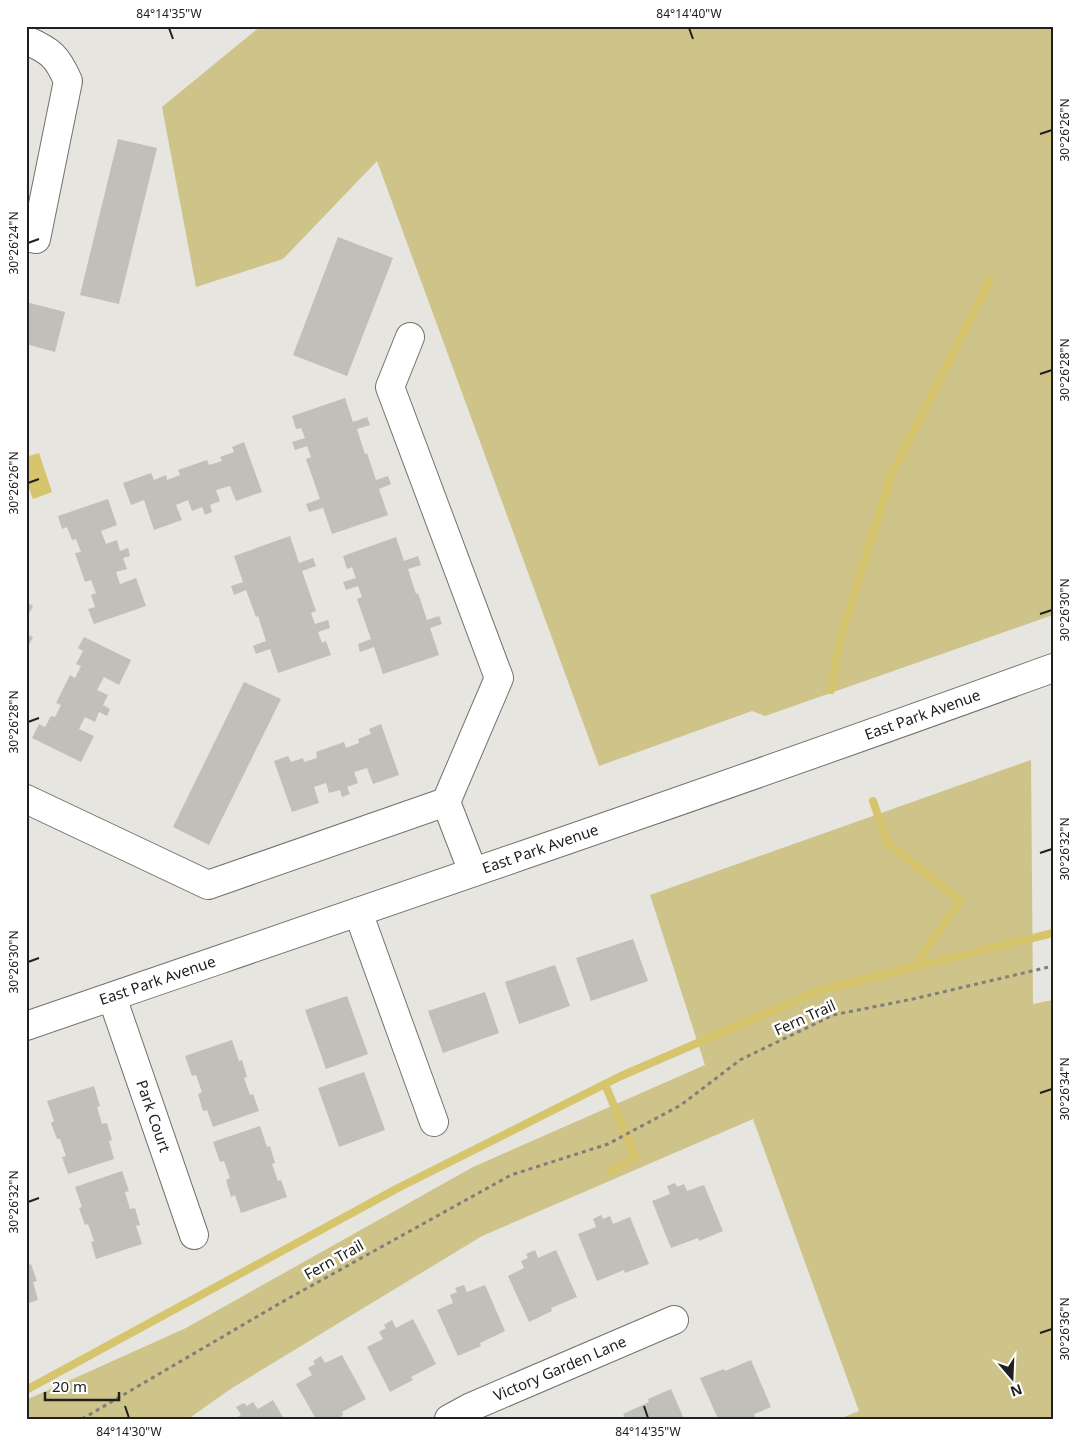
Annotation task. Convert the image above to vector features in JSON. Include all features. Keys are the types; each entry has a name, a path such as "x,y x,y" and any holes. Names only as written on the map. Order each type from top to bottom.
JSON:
{"main road":[{"path":"26,40 47,49 61,65 68,81 36,239 26,237"},
{"path":"410,337 390,387 499,678 446,802 473,872"},
{"name":"East Park Avenue","path":"26,1026 473,872 1053,668"},
{"path":"26,799 208,885 446,802"},
{"path":"358,912 434,1122"},
{"name":"Park Court","path":"112,997 194,1235"},
{"name":"Victory Garden Lane","path":"449,1419 471,1407 674,1320"}],"path":[{"name":"Fern Trail","path":"82,1419 282,1302 510,1175 608,1144 681,1105 740,1060 832,1015 913,999 1053,966"}],"shaded area":[{"path":"261,26 1053,26 1053,615 765,716 752,711 599,766 377,161 283,259 196,287 162,107"},
{"path":"39,453 52,492 33,499 26,481 26,457"},
{"path":"1031,760 1033,1004 1053,1000 1053,1419 839,1419 859,1411 753,1119 482,1236 232,1388 188,1419 26,1419 26,1400 186,1328 473,1167 705,1065 650,895"}],"building":[{"path":"118,139 157,148 119,304 80,295"},
{"path":"338,237 393,258 347,376 293,355"},
{"path":"26,302 65,312 55,352 26,344"},
{"path":"345,398 353,422 367,417 370,425 357,429 376,480 388,476 391,484 379,489 388,515 332,534 323,508 309,512 306,504 320,499 306,459 311,457 307,446 295,450 292,442 305,438 301,428 296,429 292,416"},
{"path":"244,442 262,492 236,501 230,486 216,490 220,501 210,505 212,512 205,515 202,507 192,511 188,500 176,505 182,520 154,530 144,500 131,505 123,483 151,473 154,480 166,475 167,480 180,475 178,470 207,460 209,465 222,461 220,457 234,452 232,447"},
{"path":"108,499 117,525 101,531 106,544 117,540 120,551 128,548 130,556 123,558 127,569 116,572 120,584 136,578 146,606 94,624 88,609 95,607 91,595 96,593 91,580 85,582 75,553 81,552 76,539 72,540 67,527 62,529 58,516"},
{"path":"290,536 299,563 313,558 316,566 302,571 316,611 311,613 315,624 328,620 330,628 318,632 322,643 326,641 331,655 278,673 270,649 256,654 253,646 266,641 258,616 256,617 246,590 234,595 231,586 243,582 234,556"},
{"path":"396,537 404,561 418,556 421,565 408,569 427,620 439,616 442,624 430,628 439,655 383,674 374,647 360,652 358,644 371,639 357,599 362,597 358,586 346,590 343,582 356,578 352,567 347,569 343,556"},
{"path":"26,602 33,606 26,619"},
{"path":"26,634 33,637 29,645 26,644"},
{"path":"84,637 131,660 119,685 104,677 97,690 108,695 103,705 110,709 107,716 99,712 95,722 85,717 79,729 94,736 81,762 32,738 39,724 45,727 51,716 55,717 61,705 56,703 70,675 75,678 81,666 76,664 83,651 78,648"},
{"path":"244,682 281,699 209,845 173,827"},
{"path":"381,724 399,775 373,784 367,768 354,772 358,783 347,787 350,794 342,797 340,790 329,793 326,783 314,787 319,803 292,812 274,761 288,756 291,762 303,758 304,762 317,758 316,752 344,742 346,748 359,743 358,739 371,734 369,729"},
{"path":"633,939 648,981 591,1001 576,958"},
{"path":"555,965 570,1006 519,1024 505,982"},
{"path":"485,992 499,1033 443,1053 428,1011"},
{"path":"347,996 368,1054 326,1069 305,1010"},
{"path":"232,1040 239,1061 242,1060 247,1077 244,1078 250,1095 253,1094 259,1111 213,1127 207,1110 203,1111 198,1094 202,1092 196,1075 192,1076 185,1056"},
{"path":"364,1072 385,1130 339,1147 318,1088"},
{"path":"94,1086 100,1106 97,1107 102,1124 107,1123 112,1140 109,1141 114,1159 68,1174 62,1157 66,1156 60,1139 57,1139 51,1123 54,1121 47,1101"},
{"path":"260,1126 267,1147 270,1146 275,1163 272,1164 278,1181 281,1180 287,1197 241,1213 235,1195 231,1197 226,1180 230,1178 224,1161 220,1162 213,1142"},
{"path":"122,1171 129,1191 125,1192 130,1209 135,1208 140,1225 136,1226 142,1244 96,1259 91,1242 94,1241 88,1224 85,1225 79,1208 82,1207 75,1187"},
{"path":"675,1183 677,1187 684,1184 687,1191 704,1185 723,1231 699,1241 698,1238 671,1248 652,1201 670,1194 667,1186"},
{"path":"601,1215 603,1219 610,1216 613,1224 630,1217 649,1264 625,1273 624,1270 597,1281 578,1234 596,1227 593,1219"},
{"path":"535,1250 538,1258 556,1250 577,1297 551,1308 552,1311 529,1322 508,1276 524,1268 521,1261 528,1258 526,1254"},
{"path":"31,1264 37,1281 33,1282 38,1300 26,1304 26,1266"},
{"path":"464,1285 467,1292 485,1285 505,1331 480,1343 481,1346 458,1356 437,1310 453,1303 450,1295 457,1292 455,1288"},
{"path":"413,1319 436,1364 411,1377 413,1380 390,1392 367,1347 383,1339 379,1332 386,1328 384,1325 392,1320 396,1328"},
{"path":"342,1355 366,1399 342,1412 343,1415 337,1419 316,1419 296,1384 312,1375 308,1368 315,1364 313,1361 321,1356 325,1363"},
{"path":"751,1360 771,1407 754,1414 756,1419 718,1419 700,1378 724,1369 725,1371"},
{"path":"671,1389 684,1419 626,1419 623,1414 649,1402 648,1399"},
{"path":"273,1400 284,1419 234,1419 241,1415 236,1407 244,1403 247,1406 253,1402 258,1409"}],"waterway":[{"path":"831,690 838,648 891,475 990,280"},
{"path":"873,801 887,842 960,901 914,967"},
{"path":"26,1390 398,1188 621,1076 820,990 1053,933"},
{"path":"605,1084 635,1157 611,1171"}]}
